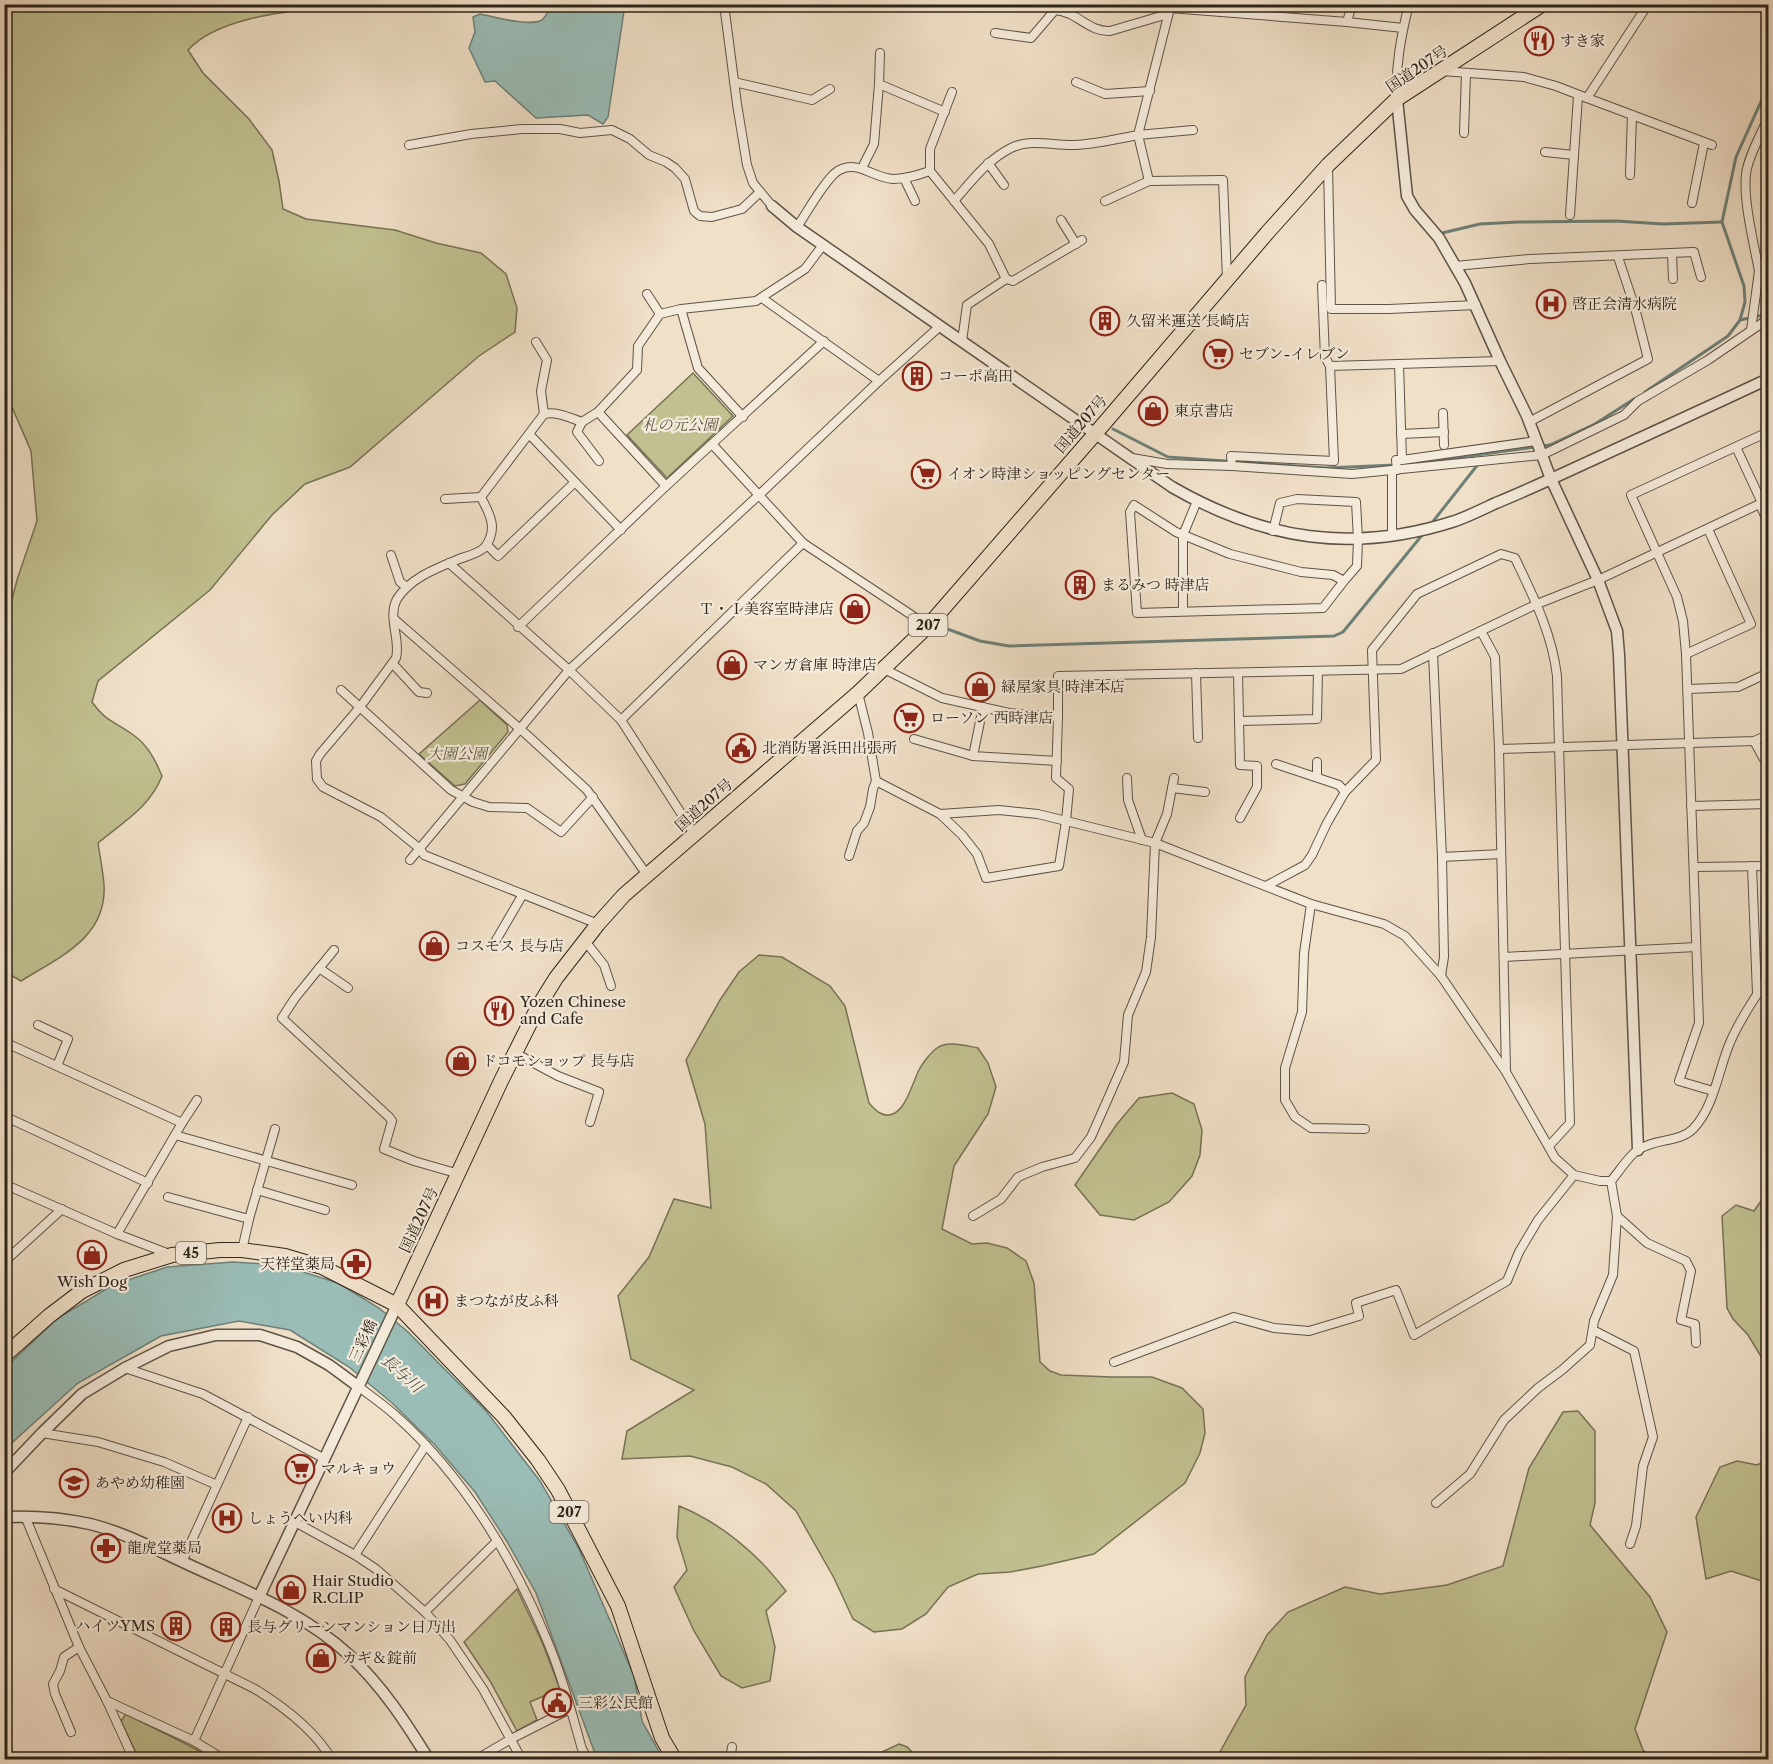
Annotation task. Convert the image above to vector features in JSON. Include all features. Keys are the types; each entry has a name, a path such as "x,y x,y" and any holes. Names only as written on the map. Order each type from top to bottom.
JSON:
{"main road":[{"name":"国道207号","path":"395,1309 538,1007 556,978 598,924 624,895 858,693 928,626 1328,165 1397,99 1543,4"},
{"name":"45","path":"4,1356 49,1316 82,1291 124,1270 172,1255 242,1250 285,1256 322,1267 395,1309"},
{"name":"207","path":"395,1309 504,1417 558,1490 618,1606 662,1737 675,1760"}],"street":[{"path":"724,4 747,165 753,183 772,206 797,227 939,327 1172,487 1239,520 1273,531 1317,538 1358,539 1392,536 1458,520 1768,379"},
{"path":"1347,22 1352,4"},
{"path":"1409,4 1396,77 1407,196 1415,210 1439,238 1476,305 1529,422 1551,479 1598,580 1617,631 1638,1150"},
{"path":"1570,215 1574,155 1583,97 1648,4"},
{"path":"1149,181 1138,135 1170,9"},
{"path":"995,33 1031,38 1055,10 1074,15 1088,26 1102,31 1110,31 1170,9 1403,28"},
{"path":"862,168 874,144 880,53"},
{"path":"1442,71 1524,77 1556,86 1708,144 1692,203"},
{"path":"1464,133 1466,73"},
{"path":"734,81 812,100 830,88"},
{"path":"1076,81 1105,94 1150,92"},
{"path":"879,84 945,112"},
{"path":"952,92 930,149 930,171 989,244 1006,279 1013,281 1079,242 1061,220"},
{"path":"1630,175 1632,115"},
{"path":"1751,330 1759,271 1751,229 1746,174 1768,118"},
{"path":"409,145 471,134 522,129 560,129 580,133 612,130 630,139 649,155 675,168 685,179 694,211 700,216 712,217 742,209 760,192"},
{"path":"954,201 988,163 1012,147 1029,143 1071,146 1138,135 1193,130"},
{"path":"1545,152 1574,155"},
{"path":"988,163 1004,185"},
{"path":"1328,165 1331,309 1476,305"},
{"path":"797,227 830,179 844,168 852,166 862,168 873,175 885,178 904,178 930,171"},
{"path":"904,178 915,201"},
{"path":"1105,201 1149,181 1223,180 1227,280"},
{"path":"599,460 578,432 582,422 598,412 637,370 638,346 660,314 681,309 749,302 762,298 805,269 823,245"},
{"path":"1455,266 1694,252 1701,277"},
{"path":"1672,254 1673,279"},
{"path":"1529,422 1648,359 1635,308 1618,257"},
{"path":"1759,271 1768,272"},
{"path":"962,341 967,305 1006,279"},
{"path":"1232,466 1232,456 1334,461 1330,366 1325,357 1322,285"},
{"path":"647,294 660,314"},
{"path":"762,298 879,381"},
{"path":"681,309 698,368 743,417"},
{"path":"1397,465 1476,462 1542,455 1624,415 1638,401 1708,360 1768,319"},
{"path":"410,860 569,670 939,327"},
{"path":"518,627 666,486 824,341"},
{"path":"536,342 547,360 541,391 544,414"},
{"path":"1330,366 1500,361"},
{"path":"1392,536 1401,434 1399,364"},
{"path":"445,499 481,496 544,414 551,412 582,422"},
{"path":"598,412 666,486"},
{"path":"1443,413 1444,445"},
{"path":"1401,434 1444,432"},
{"path":"1713,1091 1679,1081 1699,1023 1695,867 1688,745 1688,689 1683,621 1677,597 1631,495 1768,432"},
{"path":"528,434 621,530"},
{"path":"1130,458 1167,464 1352,474 1536,441"},
{"path":"712,444 803,543 928,626"},
{"path":"1736,447 1764,502 1768,524"},
{"path":"487,545 498,556 575,482"},
{"path":"481,496 492,525 487,545 430,572 407,587 394,605 398,652 393,664 320,754 316,762 317,779 323,787 381,817 420,849 424,855 598,924"},
{"path":"1273,531 1280,503 1297,499 1356,502 1357,566 1323,608 1137,613 1130,512 1134,505 1183,535 1230,554 1301,572 1333,575 1344,580"},
{"path":"1183,611 1183,535 1197,501"},
{"path":"876,781 940,814 962,835 977,854 986,878 1059,866 1069,789 1056,778 1058,676 1401,669 1537,604 1598,580 1764,502"},
{"path":"1686,654 1750,624 1708,529"},
{"path":"621,720 803,543"},
{"path":"1266,886 1305,865 1345,792 1376,760 1372,650 1417,594 1501,554 1515,558 1537,604 1554,654 1557,676 1570,1123 1549,1146"},
{"path":"391,555 400,582 407,587"},
{"path":"449,563 518,627 569,670 621,720 695,835"},
{"path":"394,619 520,728 593,797 647,875"},
{"path":"1481,631 1495,657 1506,1072"},
{"path":"1433,653 1442,857 1444,957 1441,976"},
{"path":"393,664 419,692 427,693"},
{"path":"884,669 942,698 1009,713 1058,717"},
{"path":"1239,721 1317,719 1318,671"},
{"path":"1238,672 1240,765 1257,766 1257,787 1240,818"},
{"path":"1688,689 1738,687 1768,673"},
{"path":"1196,674 1198,738"},
{"path":"341,690 451,790 473,802 489,807 527,808 561,832 593,797"},
{"path":"849,856 857,831 867,815 876,781 858,693"},
{"path":"973,756 983,707"},
{"path":"1499,749 1688,745 1754,741 1768,735"},
{"path":"914,739 973,756 1057,761"},
{"path":"1754,741 1765,761"},
{"path":"1317,762 1317,777"},
{"path":"1276,764 1340,785 1345,792"},
{"path":"1127,778 1128,800 1142,840"},
{"path":"973,1216 1001,1199 1018,1177 1042,1167 1075,1158 1091,1137 1124,1062 1128,1016 1146,972 1151,937 1155,843 1167,814 1173,783 1205,792"},
{"path":"1691,806 1768,804"},
{"path":"940,814 999,810 1038,814 1155,843 1311,904 1384,924 1405,936 1441,976 1506,1072 1555,1158 1574,1175 1600,1181 1611,1180 1638,1150 1660,1141 1682,1137 1693,1129 1704,1113 1730,1042 1768,978"},
{"path":"1442,857 1501,854"},
{"path":"1752,866 1757,994"},
{"path":"1695,867 1768,866"},
{"path":"495,942 523,894"},
{"path":"1311,904 1304,953 1302,1012 1285,1068 1285,1100 1295,1117 1311,1128 1365,1129"},
{"path":"585,941 604,965 611,986"},
{"path":"1504,957 1696,947"},
{"path":"333,950 282,1018 389,1117 392,1121 384,1149 414,1161 459,1174"},
{"path":"319,968 348,988"},
{"path":"39,1025 68,1039 57,1066"},
{"path":"4,1042 182,1124"},
{"path":"515,1053 558,1076 599,1092 590,1122"},
{"path":"117,1233 197,1100"},
{"path":"4,1116 148,1183"},
{"path":"242,1250 275,1129"},
{"path":"175,1135 352,1185"},
{"path":"1114,1362 1234,1317 1274,1328 1308,1331 1359,1316 1356,1303 1396,1290 1414,1335 1507,1281 1519,1252 1538,1220 1574,1175"},
{"path":"1436,1503 1470,1474 1504,1420 1590,1345 1594,1321 1613,1275 1617,1216 1611,1180"},
{"path":"4,1184 172,1255"},
{"path":"257,1190 325,1210"},
{"path":"168,1197 249,1220"},
{"path":"4,1262 62,1209"},
{"path":"1617,1216 1647,1243 1686,1262 1690,1270 1681,1320 1695,1324 1696,1343"},
{"name":"三彩橋","path":"259,1597 395,1309"},
{"path":"1593,1330 1634,1351 1653,1437 1643,1466 1636,1526 1630,1544"},
{"path":"4,1473 82,1394 125,1368 169,1346 216,1335 260,1335 297,1347 360,1384 426,1445 460,1487 497,1541 524,1588 550,1646 582,1749 588,1760"},
{"path":"125,1368 203,1394 325,1459"},
{"path":"182,1562 248,1417"},
{"path":"42,1433 98,1442 153,1458 217,1485"},
{"path":"356,1555 426,1445"},
{"path":"24,1516 79,1647 134,1760"},
{"path":"4,1517 24,1516 91,1524 135,1538 259,1597 320,1632 349,1655 395,1707 429,1760"},
{"path":"295,1522 356,1555 376,1569 425,1612 450,1640 483,1689 522,1760"},
{"path":"425,1612 497,1541"},
{"path":"54,1590 255,1689 302,1723 326,1749 332,1760"},
{"path":"194,1741 259,1597"},
{"path":"71,1732 53,1684 64,1657 79,1647"},
{"path":"107,1701 194,1741 225,1760"},
{"path":"476,1760 570,1709"},
{"path":"730,1760 732,1747"}],"green space":[{"path":"5,4 342,5 281,13 239,22 202,38 188,50 203,73 249,119 272,150 283,209 306,219 395,230 436,243 481,253 506,274 517,308 515,332 479,356 350,467 305,484 272,515 210,590 98,681 92,702 106,717 142,742 162,776 157,787 143,805 98,843 104,885 103,903 98,919 78,944 21,981 4,971 4,630 17,580 37,521 31,451 5,391"},
{"name":"札の元公園","path":"693,373 733,416 667,478 627,435"},
{"name":"大園公園","path":"480,700 507,725 508,732 465,784 455,786 419,754"},
{"path":"759,955 782,957 830,986 845,1006 869,1103 880,1113 888,1115 901,1108 920,1067 937,1048 952,1044 978,1048 988,1063 996,1087 988,1114 954,1166 942,1229 972,1244 987,1243 1007,1248 1026,1261 1034,1283 1040,1362 1050,1371 1061,1375 1152,1377 1182,1388 1203,1409 1205,1433 1200,1453 1185,1483 1094,1554 1010,1572 978,1574 948,1587 926,1614 902,1629 874,1632 853,1619 834,1578 796,1511 766,1484 732,1467 690,1456 622,1459 627,1431 694,1390 631,1359 618,1296 649,1257 674,1199 711,1208 705,1124 686,1060 720,1000 739,972"},
{"path":"1172,1093 1194,1104 1202,1130 1200,1155 1192,1176 1169,1202 1134,1220 1100,1215 1075,1185 1117,1124 1139,1098"},
{"path":"1768,1191 1768,1368 1748,1335 1733,1319 1727,1308 1722,1216 1736,1205 1754,1211"},
{"path":"1578,1411 1595,1431 1595,1503 1590,1525 1650,1597 1667,1632 1635,1729 1643,1750 1652,1759 1216,1759 1246,1705 1245,1677 1267,1635 1288,1612 1345,1587 1380,1594 1447,1585 1503,1566 1529,1468 1563,1412"},
{"path":"1768,1460 1768,1583 1731,1571 1706,1579 1696,1517 1720,1467 1737,1461 1757,1465"},
{"path":"679,1506 733,1537 771,1572 786,1591 766,1611 775,1647 770,1681 742,1688 721,1676 694,1631 674,1587 687,1570 677,1537"},
{"path":"517,1589 542,1642 560,1689 530,1702 537,1720 517,1731 490,1681 464,1642"},
{"path":"126,1714 214,1759 139,1759 121,1721"},
{"path":"899,1744 907,1747 919,1759 867,1759"}],"water":[{"path":"548,5 622,5 624,11 608,117 603,124 588,115 536,118 495,81 485,82 469,48 475,32 473,17 480,14 511,21 536,22 545,16 550,8"},
{"name":"長与川","path":"233,1262 281,1265 338,1283 379,1308 407,1331 486,1411 540,1481 579,1549 634,1676 642,1721 663,1759 597,1759 536,1593 475,1492 435,1445 392,1403 349,1367 290,1330 239,1321 161,1336 78,1383 5,1449 5,1368 58,1318 113,1285 167,1267"}],"waterway":[{"path":"1645,392 1728,336 1740,320 1745,302 1744,286 1722,222 1736,157 1768,86"},
{"path":"1442,233 1480,224 1518,222 1616,221 1663,224 1722,222"},
{"path":"1740,320 1768,314"},
{"path":"1542,446 1550,445 1595,424 1634,399"},
{"path":"1113,429 1168,457 1325,468 1395,465"},
{"path":"1417,463 1535,447"},
{"path":"1431,524 1479,463"},
{"path":"942,627 980,641 1009,646 1334,636 1343,632 1423,534"}],"place":[{"name":"すき家","path":"1539,41"},
{"name":"啓正会清水病院","path":"1551,304"},
{"name":"久留米運送 長崎店","path":"1105,321"},
{"name":"セブン-イレブン","path":"1218,354"},
{"name":"コーポ高田","path":"917,376"},
{"name":"東京書店","path":"1153,411"},
{"name":"イオン時津ショッピングセンター","path":"926,474"},
{"name":"まるみつ 時津店","path":"1080,585"},
{"name":"Ｔ・Ｉ美容室時津店","path":"855,609"},
{"name":"マンガ倉庫 時津店","path":"732,665"},
{"name":"緑屋家具 時津本店","path":"980,687"},
{"name":"ローソン 西時津店","path":"909,718"},
{"name":"北消防署浜田出張所","path":"741,748"},
{"name":"コスモス 長与店","path":"434,946"},
{"name":"Yozen Chinese and Cafe","path":"499,1011"},
{"name":"ドコモショップ 長与店","path":"461,1061"},
{"name":"Wish Dog","path":"92,1255"},
{"name":"天祥堂薬局","path":"356,1264"},
{"name":"まつなが皮ふ科","path":"433,1301"},
{"name":"マルキョウ","path":"300,1469"},
{"name":"あやめ幼稚園","path":"74,1483"},
{"name":"しょうへい内科","path":"227,1518"},
{"name":"龍虎堂薬局","path":"106,1548"},
{"name":"Hair Studio R.CLIP","path":"291,1590"},
{"name":"ハイツYMS","path":"176,1626"},
{"name":"長与グリーンマンション日乃出","path":"226,1627"},
{"name":"カギ＆錠前","path":"321,1658"},
{"name":"三彩公民館","path":"557,1703"}]}
